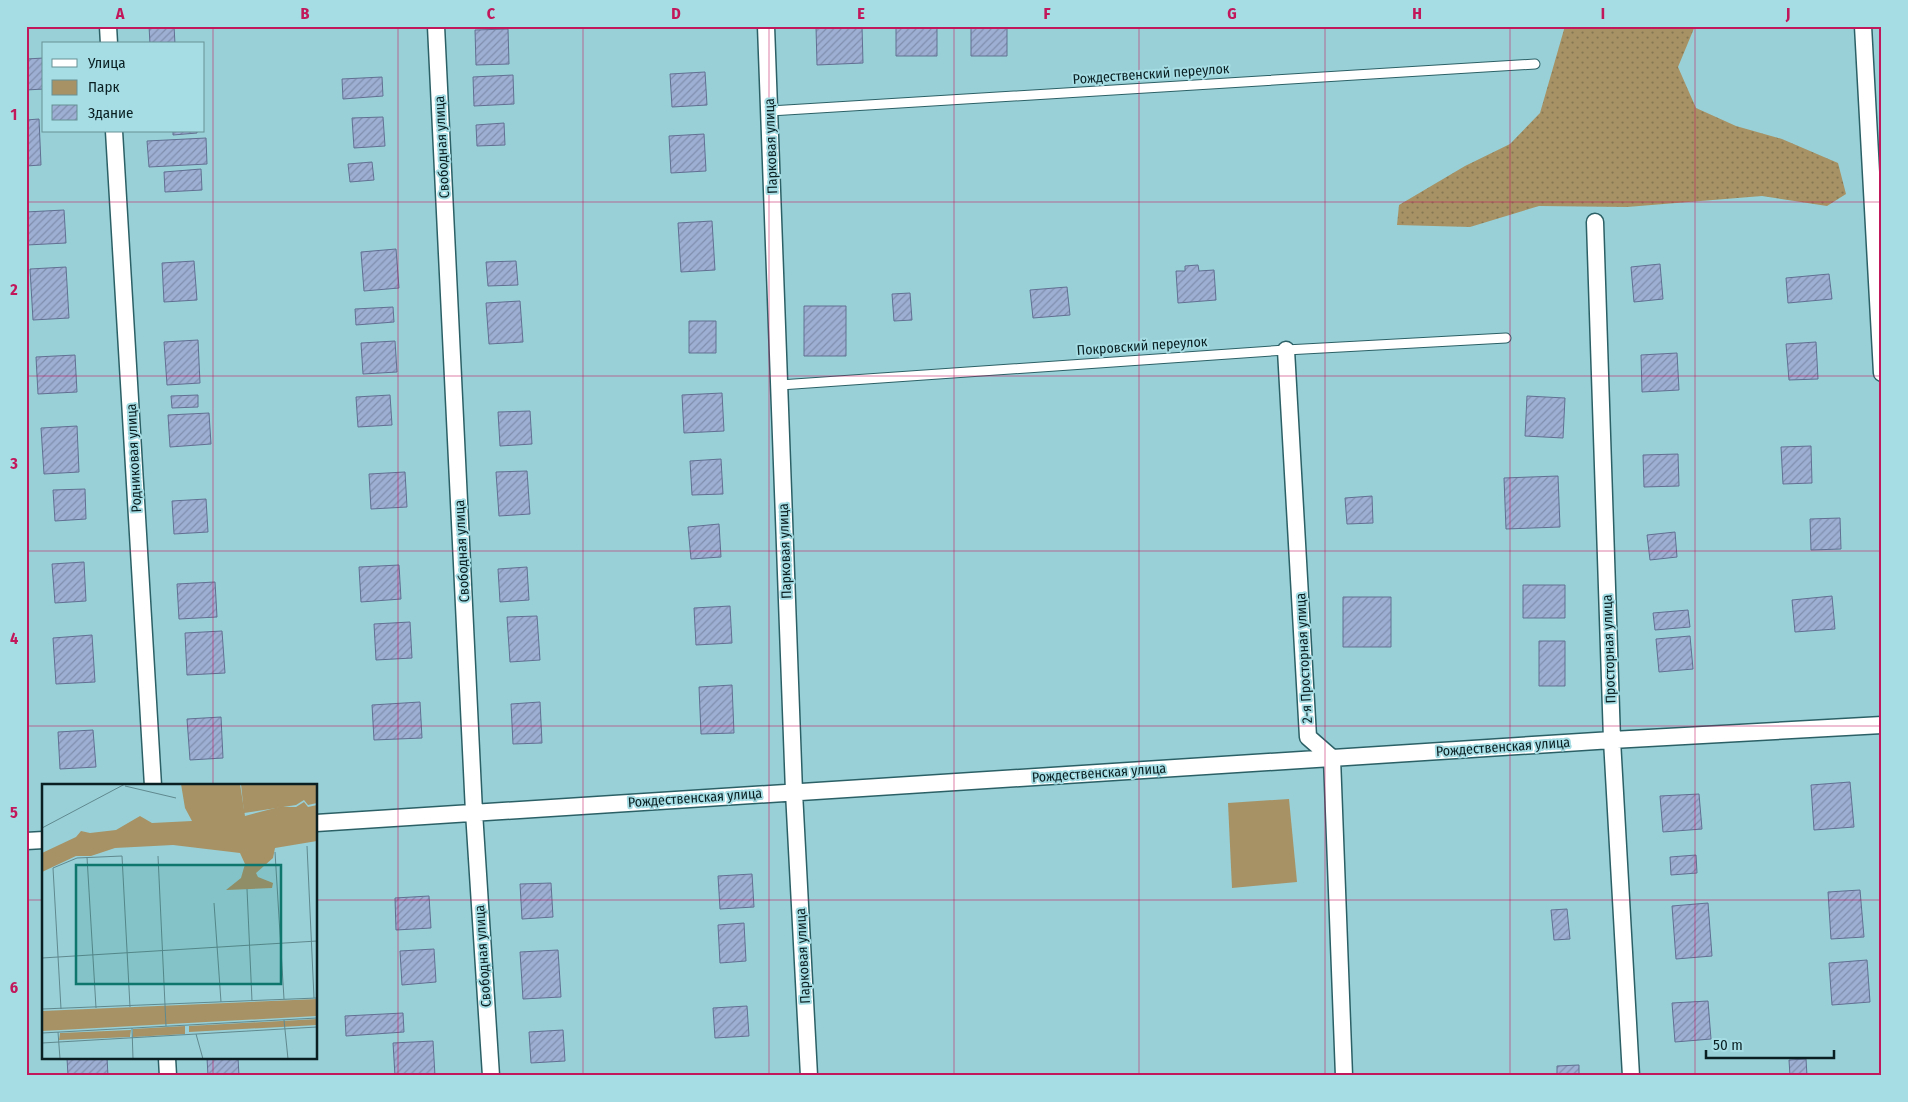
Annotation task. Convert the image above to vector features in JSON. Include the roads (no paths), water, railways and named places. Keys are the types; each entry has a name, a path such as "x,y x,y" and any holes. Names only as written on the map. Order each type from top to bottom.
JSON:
{"street":[{"path":"108,26 109,42"},
{"name":"Свободная улица","path":"436,26 474,812 491,1076"},
{"name":"Парковая улица","path":"766,26 794,792 809,1076"},
{"path":"1863,26 1882,373"},
{"name":"Родниковая улица","path":"114,132 153,784"},
{"name":"Просторная улица","path":"1595,222 1612,740 1630,1076"},
{"name":"2-я Просторная улица","path":"1286,350 1308,737 1332,758"},
{"name":"Рождественская улица","path":"318,823 1612,740 1882,725"},
{"path":"1332,758 1344,1076"},
{"path":"26,841 42,840"},
{"path":"167,1060 168,1076"}],"lane":[{"name":"Рождественский переулок","path":"770,111 1535,64"},
{"name":"Покровский переулок","path":"780,385 1286,350 1506,338"}]}
